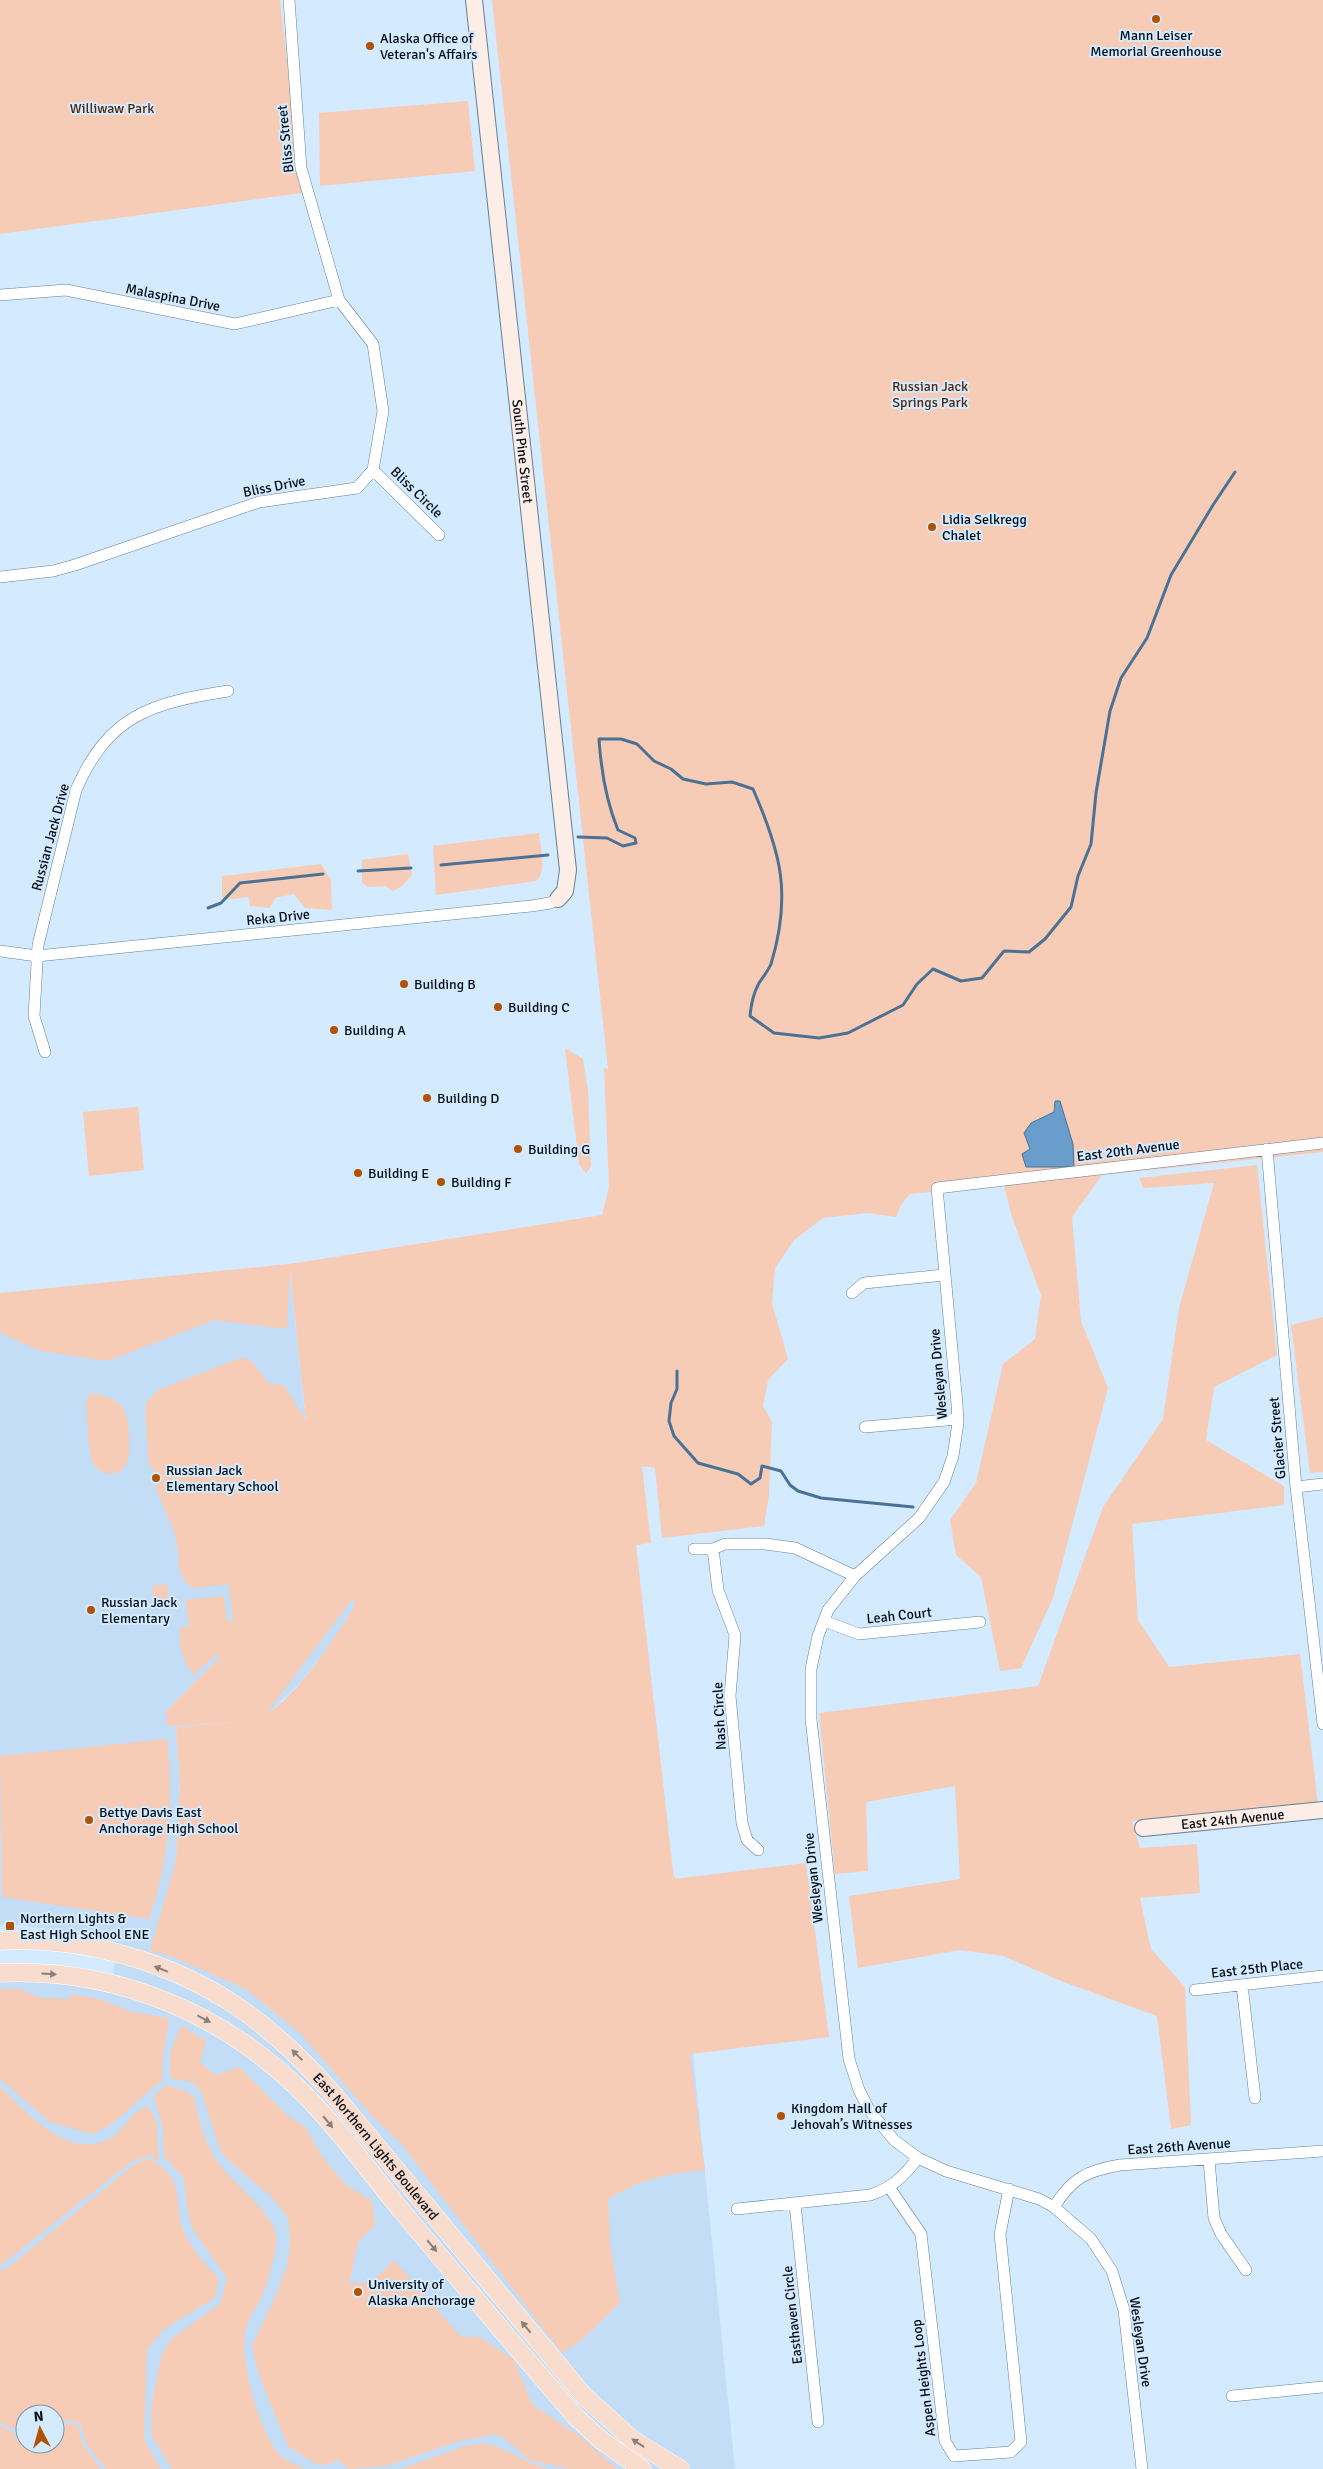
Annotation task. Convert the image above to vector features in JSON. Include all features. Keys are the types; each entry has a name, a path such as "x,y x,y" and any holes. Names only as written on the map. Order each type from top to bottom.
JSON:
{"main road":[{"name":"East Northern Lights Boulevard","path":"0,1941 52,1942 88,1946 155,1966 184,1978 236,2006 266,2028 296,2053 335,2096 584,2396 633,2440 680,2469"},
{"name":"East Northern Lights Boulevard","path":"0,1973 49,1973 125,1986 191,2012 249,2046 307,2096 576,2417 601,2440 642,2469"}],"street":[{"name":"Bliss Street","path":"288,0 301,168 339,300"},
{"name":"South Pine Street","path":"474,0 568,870 565,891 558,899"},
{"name":"Malaspina Drive","path":"0,295 66,290 235,324 339,300"},
{"path":"339,300 372,344 382,411 374,470"},
{"name":"Bliss Circle","path":"374,470 439,535"},
{"name":"Bliss Drive","path":"0,577 53,571 75,565 258,502 357,488 374,470"},
{"name":"Russian Jack Drive","path":"45,1052 34,1016 37,956 76,790 95,753 121,724 147,709 185,698 228,691"},
{"name":"Reka Drive","path":"0,951 37,956 531,906 550,903 558,899"},
{"name":"East 20th Avenue","path":"937,1188 1323,1143"},
{"name":"Glacier Street","path":"1267,1149 1296,1487 1322,1701 1323,1724"},
{"name":"Wesleyan Drive","path":"937,1188 958,1419 953,1456 944,1482 919,1518 855,1576 828,1610 811,1669 810,1712 849,2059 859,2090 869,2110 894,2140 918,2158 946,2171 1039,2199 1054,2208 1091,2239 1112,2271 1124,2310 1142,2469"},
{"path":"852,1293 864,1283 944,1275"},
{"path":"865,1427 958,1419"},
{"path":"1296,1487 1323,1484"},
{"path":"694,1549 713,1549 725,1544 765,1544 794,1548 855,1576"},
{"name":"Nash Circle","path":"713,1549 718,1590 735,1635 730,1696 742,1823 747,1840 758,1850"},
{"name":"Leah Court","path":"824,1622 859,1634 980,1622"},
{"name":"East 24th Avenue","path":"1143,1828 1323,1810"},
{"name":"East 25th Place","path":"1195,1990 1323,1976"},
{"path":"1242,1985 1255,2098"},
{"name":"East 26th Avenue","path":"1054,2208 1072,2182 1083,2174 1100,2169 1120,2165 1323,2151"},
{"path":"736,2209 795,2204 870,2194 890,2187 902,2178 918,2158"},
{"path":"1209,2160 1214,2218 1221,2234 1246,2270"},
{"name":"Aspen Heights Loop","path":"890,2187 921,2234 945,2441 954,2456 1011,2452 1021,2442 1000,2234 1009,2189"},
{"name":"Easthaven Circle","path":"795,2204 818,2422"},
{"path":"1232,2396 1323,2387"}],"shaded area":[{"name":"University of Alaska Anchorage","path":"289,1264 306,1423 346,1516 354,1607 331,1644 300,1683 270,1712 257,1720 176,1727 180,1779 176,1861 158,1930 675,1877 735,2469 0,2469 0,1980 37,1980 111,1991 117,1944 24,1925 0,1925 0,1304"}],"green space":[{"name":"Williwaw Park","path":"0,0 280,0 302,193 0,234"},
{"name":"Russian Jack Springs Park","path":"492,0 1323,0 1323,1152 1102,1175 1072,1217 1081,1321 1108,1388 1053,1598 1021,1668 1000,1671 981,1577 956,1555 950,1520 976,1483 1003,1364 1035,1339 1041,1295 1011,1214 1004,1185 910,1194 901,1205 896,1217 868,1213 823,1218 794,1240 775,1268 772,1303 788,1359 768,1380 763,1406 772,1422 769,1495 764,1526 662,1538 655,1468 642,1466 651,1543 636,1545 674,1879 806,1863 829,2037 690,2054 705,2170 654,2178 608,2199 610,2244 620,2303 583,2339 562,2353 400,2142 373,2117 300,2033 246,1989 170,1956 150,1951 176,1861 180,1779 176,1727 234,1722 167,1726 166,1711 220,1657 217,1654 193,1675 186,1664 180,1641 180,1627 189,1626 186,1600 224,1596 227,1621 233,1621 229,1584 192,1588 183,1579 178,1563 179,1553 173,1528 156,1489 157,1472 149,1466 145,1408 147,1402 158,1390 240,1358 251,1360 269,1384 284,1385 306,1421 290,1271 287,1329 214,1320 108,1361 40,1351 0,1333 0,1293 289,1264 602,1215 609,1187 604,1068 608,1069","holes":["353,1598 354,1607 326,1650 302,1681 278,1706 266,1714"]},
{"path":"468,101 475,171 320,186 319,113"},
{"path":"539,833 542,871 536,881 436,895 433,846"},
{"path":"408,854 412,875 401,887 392,891 386,886 368,887 362,882 362,860"},
{"path":"321,864 331,880 332,910 305,908 294,894 275,898 270,908 250,906 249,897 222,898 222,876"},
{"path":"565,1048 583,1059 588,1091 591,1166 586,1174 579,1164"},
{"path":"138,1107 144,1170 89,1176 83,1112"},
{"path":"1257,1165 1277,1355 1214,1387 1206,1440 1284,1486 1284,1505 1132,1524 1138,1620 1169,1667 1300,1654 1318,1804 1132,1821 1140,1848 1197,1844 1200,1893 1140,1898 1151,1949 1185,1987 1191,2125 1171,2129 1157,2016 1066,1983 1003,1956 960,1950 858,1968 849,1896 960,1879 955,1786 866,1802 868,1871 835,1874 819,1713 1038,1686 1103,1507 1163,1419 1179,1308 1214,1183 1143,1188 1139,1178"},
{"path":"1323,1317 1323,1472 1310,1473 1291,1325"},
{"path":"93,1393 121,1405 128,1425 128,1460 122,1469 113,1474 98,1470 90,1454 86,1403 88,1397"},
{"path":"153,1585 168,1585 168,1609 152,1609"},
{"name":"Bettye Davis East Anchorage High School","path":"167,1739 170,1785 168,1830 161,1875 149,1919 2,1897 0,1756"},
{"path":"0,1989 19,1989 41,1998 71,1999 70,1994 99,1999 132,2012 169,2018 163,2055 162,2080 109,2126 92,2134 50,2122 0,2079"},
{"path":"181,2025 206,2041 200,2062 215,2075 239,2067 288,2116 305,2127 323,2158 345,2184 372,2201 375,2225 358,2242 349,2284 373,2281 394,2260 461,2337 480,2337 514,2360 532,2404 583,2439 617,2469 570,2469 530,2460 504,2438 495,2434 459,2441 386,2466 349,2469 338,2460 326,2465 316,2464 288,2446 260,2378 252,2346 276,2295 288,2263 290,2236 288,2218 272,2197 230,2162 220,2150 201,2091 192,2082 170,2078 170,2053"},
{"path":"166,2085 185,2091 194,2097 205,2138 212,2153 223,2169 268,2217 276,2235 274,2259 261,2298 247,2325 244,2338 247,2372 257,2411 271,2443 279,2454 288,2461 305,2469 172,2469 152,2436 151,2407 161,2357 171,2339 220,2304 227,2278 192,2228 184,2179 164,2156 163,2129 154,2096"},
{"path":"0,2087 36,2121 64,2139 79,2144 95,2144 111,2138 121,2130 132,2116 148,2107 156,2120 159,2161 149,2155 131,2162 0,2266"},
{"path":"148,2158 170,2175 175,2184 182,2226 187,2238 197,2254 218,2278 216,2297 163,2330 147,2350 144,2440 161,2469 106,2469 86,2444 81,2426 73,2420 65,2421 65,2404 15,2404 15,2430 0,2422 0,2271 10,2266 135,2164"},
{"path":"73,2423 78,2427 83,2445 101,2469 0,2469 0,2425 14,2433 15,2454 65,2454 65,2425"},
{"path":"485,2443 549,2469 401,2469 465,2446"}],"water":[{"path":"1055,1101 1060,1101 1073,1144 1074,1167 1026,1167 1022,1154 1030,1149 1024,1133 1031,1123 1054,1112"}],"waterway":[{"path":"578,837 607,838 623,846 636,843 635,838 618,830 610,808 601,762 599,739 621,739 637,744 654,761 671,769 683,779 706,784 732,782 753,789 777,854 782,895 781,917 771,964 755,991 750,1016 774,1033 819,1038 848,1033 903,1005 917,984 933,969 961,981 982,978 1004,951 1029,952 1045,939 1071,907 1078,876 1091,844 1096,793 1110,711 1121,678 1147,638 1171,575 1235,472"},
{"path":"441,865 548,855"},
{"path":"358,871 411,868"},
{"path":"208,908 221,903 240,883 323,874"},
{"path":"677,1371 677,1389 671,1403 669,1421 674,1436 698,1463 738,1474 751,1484 760,1478 762,1466 781,1471 790,1485 798,1491 821,1498 913,1507"}],"place":[{"name":"Mann Leiser Memorial Greenhouse","path":"1156,19"},
{"name":"Alaska Office of Veteran's Affairs","path":"370,46"},
{"name":"Lidia Selkregg Chalet","path":"932,527"},
{"name":"Building B","path":"404,984"},
{"name":"Building C","path":"498,1007"},
{"name":"Building A","path":"334,1030"},
{"name":"Building D","path":"427,1098"},
{"name":"Building G","path":"518,1149"},
{"name":"Building E","path":"358,1173"},
{"name":"Building F","path":"441,1182"},
{"name":"Russian Jack Elementary School","path":"156,1478"},
{"name":"Russian Jack Elementary","path":"91,1610"},
{"name":"Bettye Davis East Anchorage High School","path":"89,1820"},
{"name":"Northern Lights & East High School ENE","path":"10,1926"},
{"name":"Kingdom Hall of Jehovah’s Witnesses","path":"781,2116"},
{"name":"University of Alaska Anchorage","path":"358,2292"}]}
